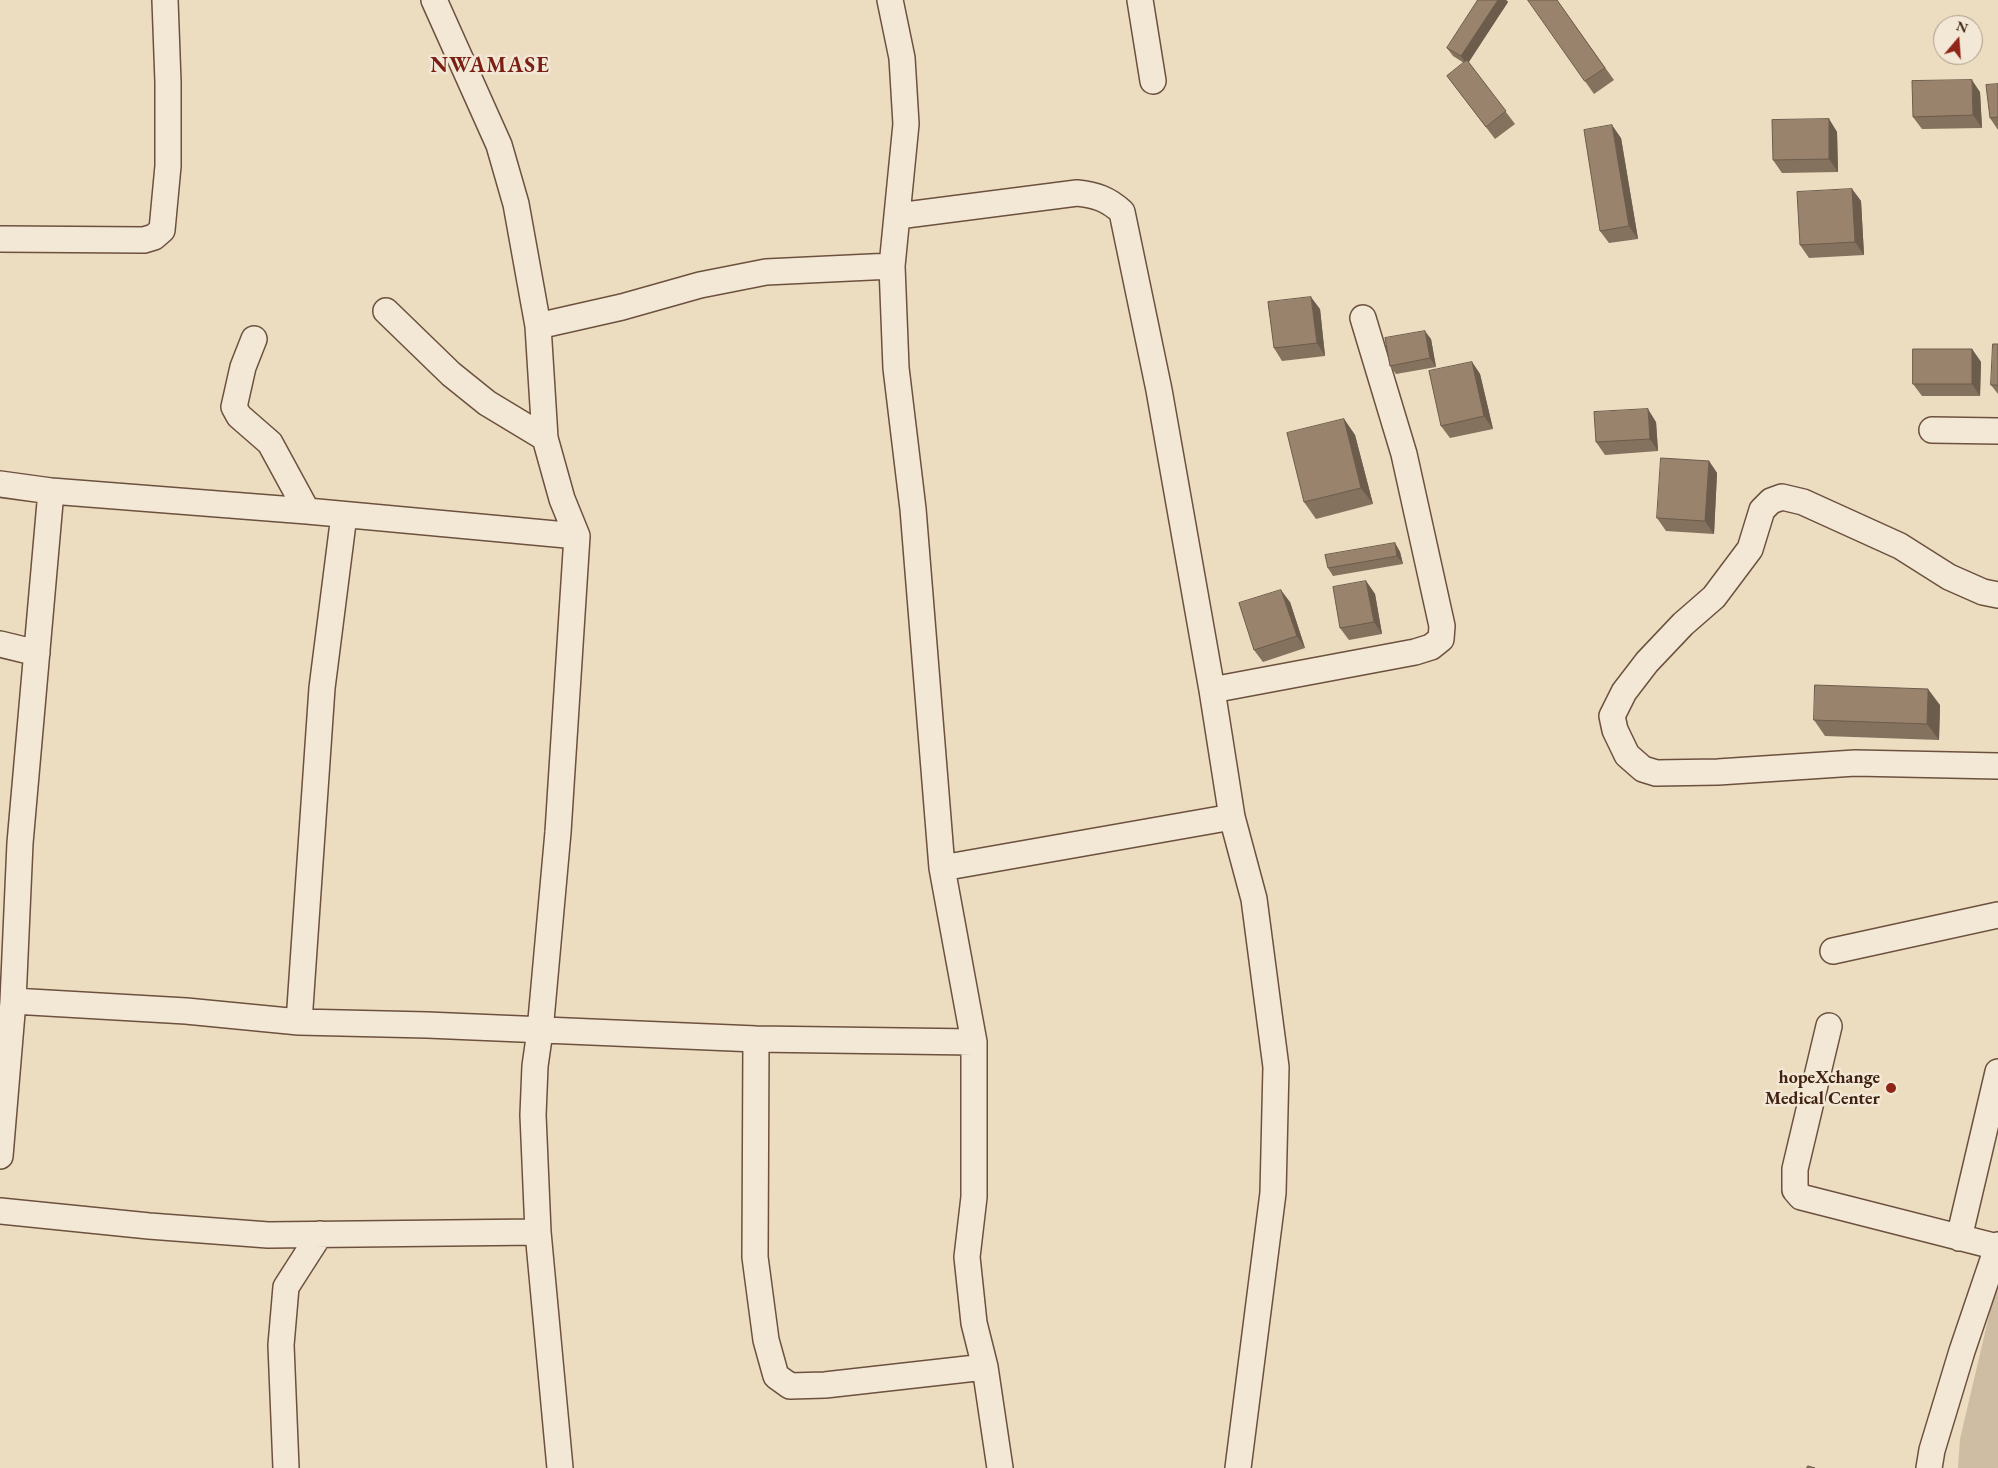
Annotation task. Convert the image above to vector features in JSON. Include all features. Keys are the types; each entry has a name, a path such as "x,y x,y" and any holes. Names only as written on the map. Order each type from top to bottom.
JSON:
{"street":[{"path":"0,239 144,240 154,237 162,230 168,166 168,82 164,0"},
{"path":"434,0 499,145 516,204 538,326 545,438 562,499 577,536 559,822 540,1031 535,1066 533,1115 538,1232 560,1468"},
{"path":"890,0 902,58 906,124 892,266 896,368 913,509 942,868 974,1042 974,1197 967,1257 974,1323 986,1367 1000,1468"},
{"path":"1140,0 1153,81"},
{"path":"898,216 1077,193 1095,195 1111,201 1122,212 1159,390 1212,690 1232,817 1254,899 1276,1068 1272,1193 1238,1468"},
{"path":"538,326 622,307 700,285 766,272 892,266"},
{"path":"386,311 451,374 486,403 545,438"},
{"path":"1212,690 1415,652 1431,647 1441,639 1442,626 1404,454 1363,318"},
{"path":"254,339 243,367 234,407 239,416 270,442 307,511"},
{"path":"1932,430 1998,431"},
{"path":"0,484 51,491 307,511 577,536"},
{"path":"0,1156 13,1001 20,843 51,491"},
{"path":"1998,594 1983,592 1950,577 1900,546 1803,502 1782,497 1771,501 1762,510 1750,550 1714,597 1683,624 1647,662 1624,692 1612,716 1615,730 1627,755 1643,769 1656,772 1718,772 1855,763 1998,766"},
{"path":"299,1022 322,688 344,515"},
{"path":"0,644 37,653"},
{"path":"942,868 1232,817"},
{"path":"1833,951 1998,915"},
{"path":"13,1001 186,1011 299,1022 427,1025 756,1039 974,1042"},
{"path":"1829,1026 1795,1169 1795,1190 1802,1197 1959,1238 1998,1246 1993,1276 1962,1351 1932,1450 1929,1468"},
{"path":"756,1039 755,1257 766,1340 776,1376 790,1386 825,1385 986,1367"},
{"path":"1959,1238 1998,1072"},
{"path":"0,1211 148,1226 268,1235 538,1232"},
{"path":"286,1468 280,1345 286,1287 320,1234"}],"shaded area":[{"path":"1998,1277 1998,1468 1958,1468 1960,1439"}],"building":[{"path":"1478,0 1498,0 1461,56 1447,48"},
{"path":"1528,0 1557,0 1605,68 1585,81"},
{"path":"1467,60 1506,111 1486,127 1447,76"},
{"path":"1972,80 1973,115 1913,117 1912,81"},
{"path":"1998,84 1998,117 1990,118 1986,85"},
{"path":"1829,119 1829,159 1773,160 1772,120"},
{"path":"1612,125 1629,226 1600,231 1584,130"},
{"path":"1852,189 1855,242 1800,245 1797,192"},
{"path":"1311,297 1317,343 1274,348 1268,302"},
{"path":"1425,331 1430,358 1390,366 1385,338"},
{"path":"1993,344 1998,344 1998,385 1991,385"},
{"path":"1913,349 1972,349 1972,384 1913,384"},
{"path":"1472,362 1484,416 1441,426 1429,371"},
{"path":"1648,409 1650,439 1596,442 1594,412"},
{"path":"1344,419 1361,488 1304,502 1287,433"},
{"path":"1661,458 1709,461 1705,521 1657,518"},
{"path":"1395,543 1397,556 1328,568 1325,555"},
{"path":"1366,581 1374,622 1340,628 1333,587"},
{"path":"1281,590 1297,636 1254,650 1239,603"},
{"path":"1815,685 1928,689 1927,724 1814,720"}],"place":[{"name":"hopeXchange Medical Center","path":"1891,1088"}],"district":[{"name":"NWAMASE","path":"490,66"}]}
